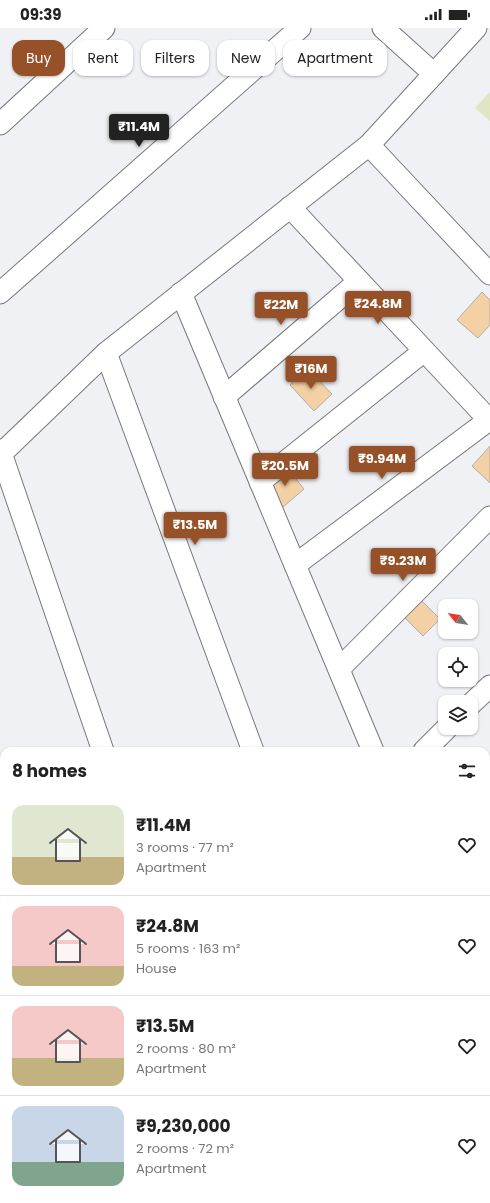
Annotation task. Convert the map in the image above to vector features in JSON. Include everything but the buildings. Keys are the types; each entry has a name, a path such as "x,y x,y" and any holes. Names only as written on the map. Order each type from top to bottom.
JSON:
{"street":[{"path":"0,124 104,28"},
{"path":"0,293 300,28"},
{"path":"383,28 434,74"},
{"path":"102,747 1,452 106,353 369,145 476,28"},
{"path":"369,145 490,274"},
{"path":"290,207 490,421 295,565"},
{"path":"224,397 359,281"},
{"path":"181,294 371,747"},
{"path":"260,482 424,351"},
{"path":"106,353 252,747"},
{"path":"339,669 490,517"},
{"path":"428,747 440,735"}],"green space":[{"path":"490,92 490,121 475,108"}]}
